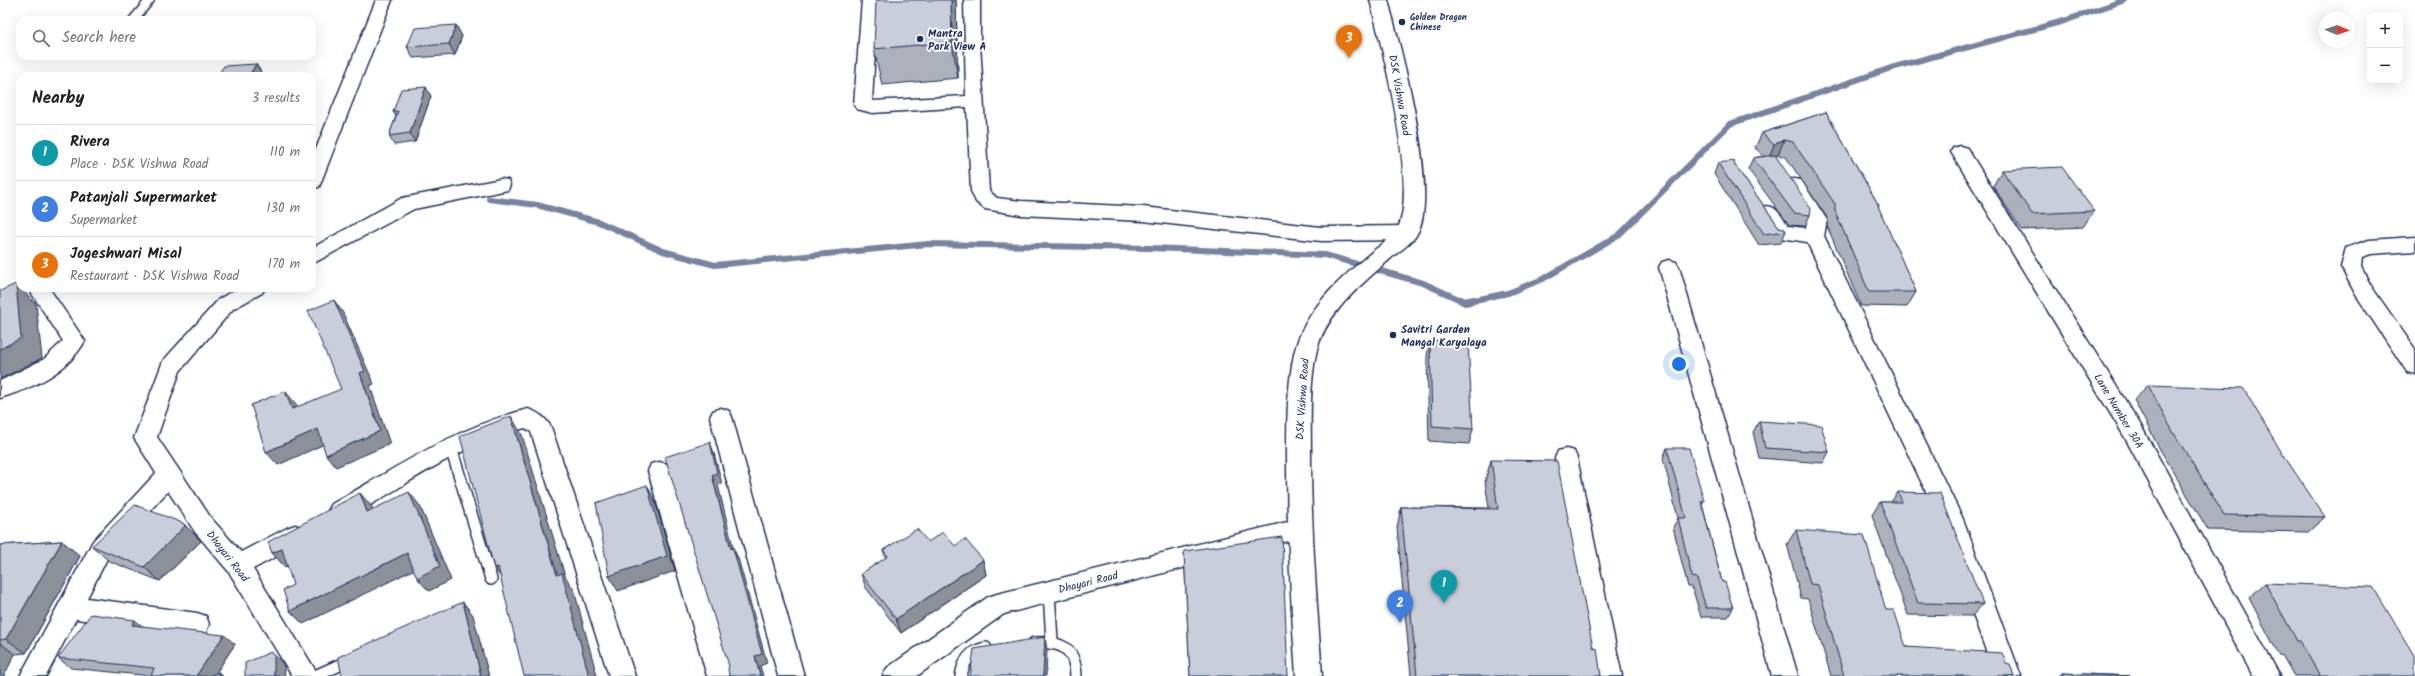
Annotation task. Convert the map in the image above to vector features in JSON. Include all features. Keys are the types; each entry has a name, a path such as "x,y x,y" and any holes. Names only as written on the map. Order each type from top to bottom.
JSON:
{"street":[{"path":"316,164 384,0"},
{"path":"870,0 863,105 872,107 975,101"},
{"path":"972,0 975,101 980,191 983,197 992,204 1021,208 1143,214 1321,234 1401,239"},
{"name":"DSK Vishwa Road","path":"1308,676 1299,529 1299,418 1305,354 1315,323 1353,280 1401,239 1414,210 1414,171 1394,59 1379,0"},
{"name":"Lane Number 30A","path":"1960,152 2132,430 2267,676"},
{"path":"1782,168 1817,220 1814,236 1951,519 2008,676"},
{"path":"316,255 409,203 501,184"},
{"path":"1759,200 1782,232 1814,236"},
{"path":"2415,244 2369,247 2353,253 2351,267 2363,290 2415,366"},
{"path":"1669,267 1785,676"},
{"path":"21,301 37,292"},
{"path":"0,390 60,360 68,352 74,341 41,292"},
{"name":"Dhayari Road","path":"248,292 226,304 171,367 145,438 203,525 238,565 306,676"},
{"path":"721,417 791,676"},
{"path":"238,565 318,523 451,448 509,422 528,418 540,427 622,676"},
{"path":"1566,458 1593,587 1609,676"},
{"path":"659,471 720,676"},
{"path":"33,676 101,548 169,474"},
{"name":"Dhayari Road","path":"896,676 997,605 1299,529"},
{"path":"70,607 198,624"}],"lane":[{"path":"136,16 150,0"},
{"path":"451,448 491,579"},
{"path":"1049,592 1052,641"},
{"path":"1022,644 1052,641 1072,653 1077,662 1076,676"},
{"path":"961,676 962,665 968,656 978,649 1000,647"},
{"path":"315,676 359,656"}],"building":[{"path":"876,0 951,0 952,42 874,49"},
{"path":"456,25 449,44 407,47 415,28"},
{"path":"256,64 251,72 220,72 224,66"},
{"path":"426,87 410,133 389,136 398,111 393,112 401,89"},
{"path":"1826,112 1879,206 1916,292 1869,292 1835,211 1835,204 1793,142 1784,140 1777,142 1774,145 1762,133"},
{"path":"1775,155 1811,209 1810,215 1794,213 1753,158"},
{"path":"1735,161 1734,164 1779,227 1784,228 1786,231 1764,234 1718,163"},
{"path":"2062,167 2094,211 2032,214 2002,170"},
{"path":"16,284 21,338 0,349 0,291"},
{"path":"334,300 365,371 360,373 380,431 326,455 318,429 266,452 251,405 285,391 292,409 341,389 308,311"},
{"path":"1430,340 1468,343 1473,429 1432,426"},
{"path":"2148,385 2243,388 2282,453 2325,517 2224,515 2172,430"},
{"path":"511,416 557,575 562,573 589,676 524,676 498,567 494,568 460,436"},
{"path":"1759,421 1821,425 1829,452 1765,448"},
{"path":"710,442 717,473 712,475 731,549 733,548 762,654 755,656 760,676 729,676 729,666 665,457"},
{"path":"1667,448 1689,448 1704,501 1701,501 1722,582 1725,582 1733,608 1706,608 1697,578 1692,577 1678,518 1686,518"},
{"path":"1491,460 1557,461 1593,648 1597,649 1601,676 1417,676 1401,507 1498,509"},
{"path":"647,485 667,556 609,576 596,503"},
{"path":"409,492 440,566 417,578 407,553 290,611 283,590 293,585 282,549 272,553 268,542 360,493 367,512"},
{"path":"1898,492 1940,493 1983,604 1918,603 1880,502 1902,502"},
{"path":"135,505 183,523 185,526 144,567 92,546"},
{"path":"917,529 928,542 943,532 955,546 965,539 983,560 896,619 861,574 888,556 883,550"},
{"path":"1796,530 1864,535 1886,610 1894,610 1906,647 2002,653 2006,663 2010,664 2014,676 1844,676 1818,585 1810,584"},
{"path":"1282,537 1288,676 1190,676 1184,551"},
{"path":"62,541 6,639 0,640 0,545"},
{"path":"2265,583 2373,587 2415,657 2415,676 2320,676 2300,641 2297,641"},
{"path":"463,602 481,676 342,676 338,657"},
{"path":"91,614 135,620 132,625 224,635 196,676 151,676 154,668 58,658"},
{"path":"1045,637 1043,676 970,676 974,649"},
{"path":"271,652 274,656 274,676 245,676 245,663"},
{"path":"219,672 217,676 209,676"},
{"path":"2062,673 2130,676 2064,676"}],"waterway":[{"path":"1470,301 1508,293 1543,279 1619,235 1730,124 1891,68 2064,21 2125,0"},
{"path":"489,199 537,205 599,222 663,251 715,265 928,244 1150,248 1325,255 1423,283 1463,301"},
{"path":"1463,301 1474,300"}],"place":[{"name":"Golden Dragon Chinese","path":"1402,22"},
{"name":"Mantra Park View A","path":"920,39"},
{"name":"Jogeshwari Misal","path":"1349,58"},
{"name":"Savitri Garden Mangal Karyalaya","path":"1393,335"},
{"name":"Rivera","path":"1444,603"},
{"name":"Patanjali Supermarket","path":"1400,623"}]}
